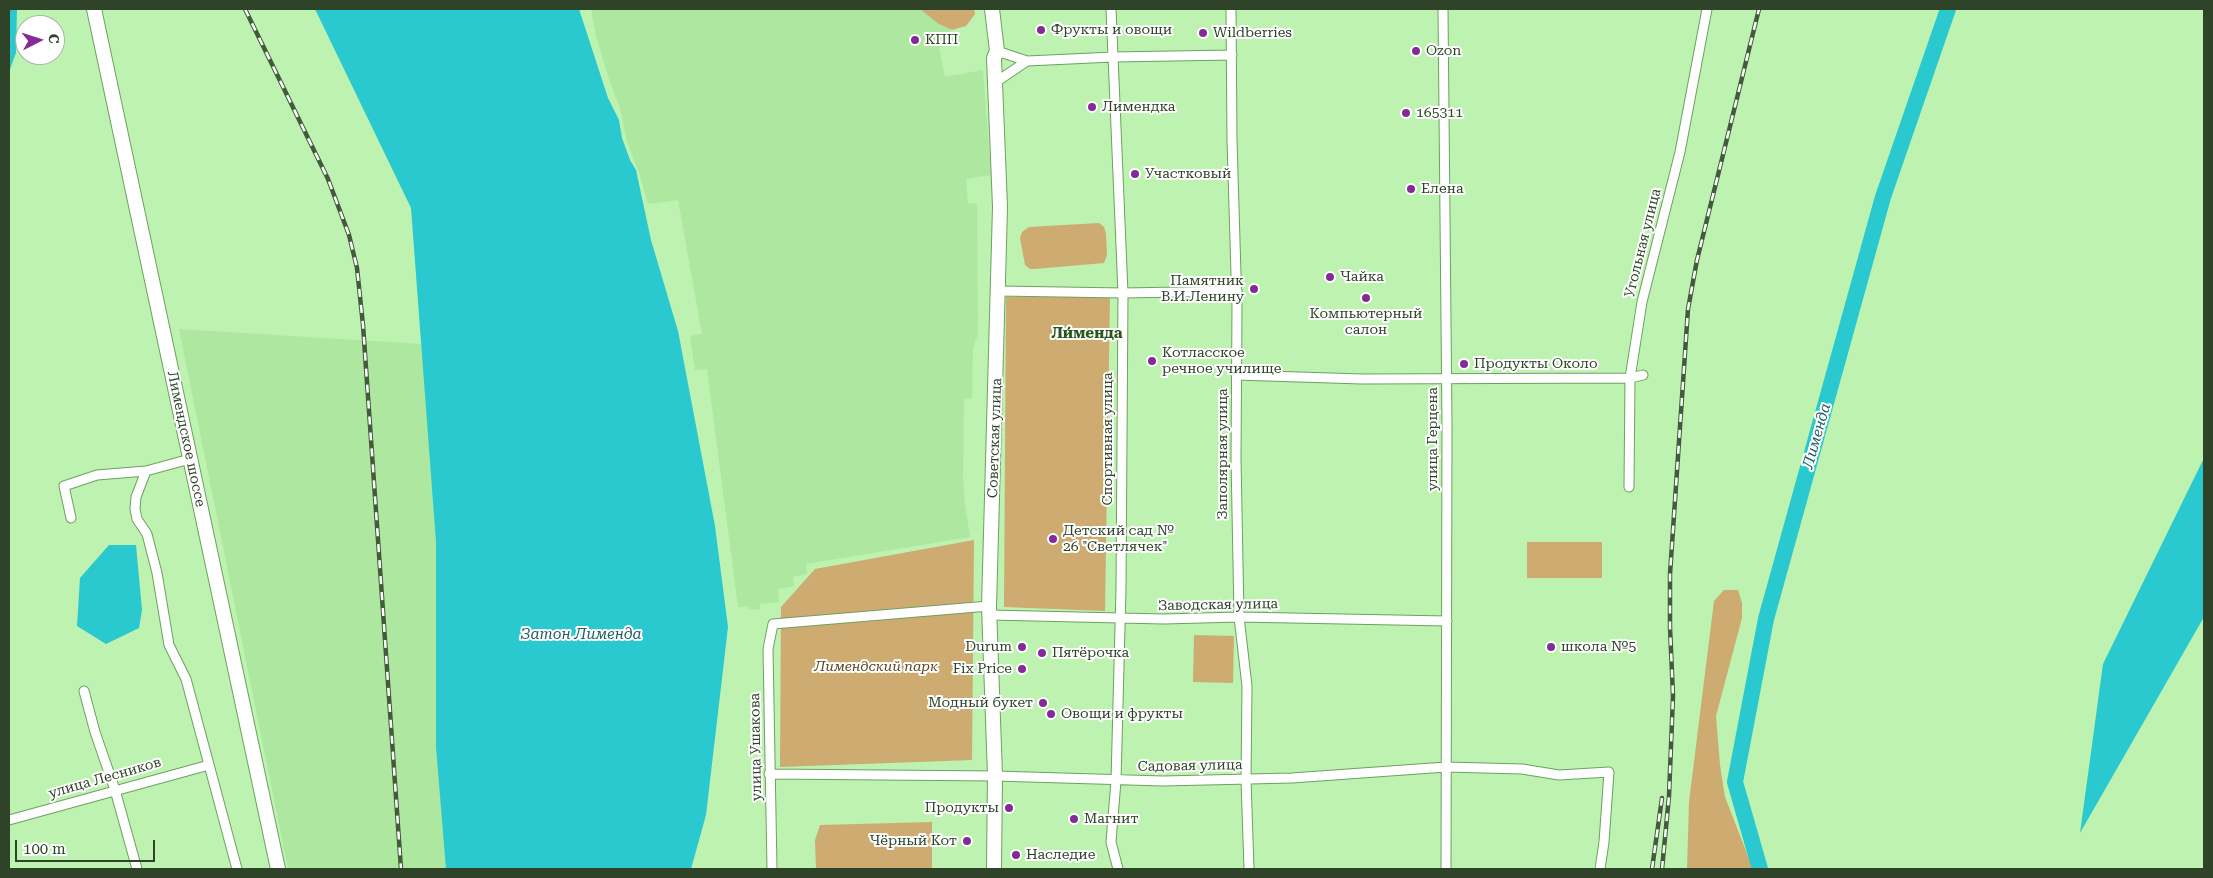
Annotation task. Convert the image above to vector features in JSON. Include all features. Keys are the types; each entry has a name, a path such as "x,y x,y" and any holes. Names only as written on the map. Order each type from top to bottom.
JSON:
{"main road":[{"name":"Лимендское шоссе","path":"94,9 278,869"},
{"name":"Советская улица","path":"992,9 997,51 994,58 1000,207 989,610 995,776 994,869"}],"street":[{"name":"Спортивная улица","path":"1111,9 1123,293 1120,619 1116,781 1111,842 1118,869"},
{"name":"Заполярная улица","path":"1232,9 1239,617 1247,686 1246,780 1249,869"},
{"name":"улица Герцена","path":"1443,9 1446,377 1446,869"},
{"name":"Угольная улица","path":"1629,487 1630,378 1642,302 1680,152 1707,9"},
{"path":"997,51 1027,61 1113,56 1232,55"},
{"path":"996,82 1027,61"},
{"path":"999,291 1123,293 1236,291"},
{"path":"1236,375 1362,379 1446,377 1630,378 1644,375"},
{"path":"71,518 64,486 97,475 146,471 190,459"},
{"path":"146,471 136,497 135,509 137,519 146,534 152,552 169,645 186,679 237,869"},
{"name":"Заводская улица","path":"773,624 989,610 1120,619 1239,617 1446,621"},
{"name":"улица Ушакова","path":"772,869 768,649 773,624"},
{"path":"84,692 95,732 116,790 137,869"},
{"name":"улица Лесников","path":"9,820 209,765"},
{"name":"Садовая улица","path":"769,774 995,776 1116,781 1246,780 1446,767 1522,769 1559,775 1609,772 1600,869"}],"shaded area":[{"path":"591,9 946,9 952,44 939,47 945,77 983,70 991,175 966,179 968,204 977,203 978,334 973,348 972,398 964,399 963,478 970,537 806,564 807,574 793,577 794,586 778,589 779,602 760,604 760,609 749,610 748,606 738,607 707,369 695,370 690,336 702,334 678,200 648,204 627,142 620,108 596,36"},
{"path":"179,329 421,344 489,869 288,869"}],"green space":[{"path":"920,9 974,9 975,14 966,26 952,30 939,24"},
{"path":"1099,223 1104,227 1106,234 1107,255 1104,263 1035,269 1030,269 1025,265 1020,238 1022,232 1029,227"},
{"path":"1110,295 1105,611 1004,607 1006,297"},
{"name":"Лимендский парк","path":"974,540 972,760 780,767 781,607 815,569"},
{"path":"1527,542 1602,542 1602,578 1527,578"},
{"path":"1724,590 1738,590 1742,603 1742,618 1716,716 1720,765 1725,797 1753,869 1687,869 1689,802 1714,601"},
{"path":"1194,635 1234,636 1233,683 1193,682"},
{"path":"932,822 932,869 816,869 815,840 820,825"}],"water":[{"path":"9,9 17,9 17,15 15,15 15,56 9,72"},
{"name":"Затон Лименда","path":"315,9 579,9 608,98 619,120 622,138 636,170 651,240 678,331 715,526 728,627 706,815 691,869 446,869 436,747 436,542 411,208"},
{"path":"2204,458 2204,617 2080,833 2103,664"},
{"path":"109,545 136,545 142,610 139,628 106,644 77,626 80,578"}],"waterway":[{"name":"Лименда","path":"1760,869 1735,782 1766,619 1883,197 1948,9"}],"railway":[{"path":"245,9 328,179 349,235 357,268 363,325 401,869"},
{"path":"1662,869 1669,796 1673,696 1670,574 1688,309 1697,260 1759,9"},
{"path":"1652,869 1662,798"}],"place":[{"name":"Фрукты и овощи","path":"1041,30"},
{"name":"Wildberries","path":"1203,33"},
{"name":"КПП","path":"915,40"},
{"name":"Ozon","path":"1416,51"},
{"name":"Лимендка","path":"1092,107"},
{"name":"165311","path":"1406,113"},
{"name":"Участковый","path":"1135,174"},
{"name":"Елена","path":"1411,189"},
{"name":"Чайка","path":"1330,277"},
{"name":"Памятник В.И.Ленину","path":"1254,289"},
{"name":"Компьютерный салон","path":"1366,298"},
{"name":"Котласское речное училище","path":"1152,361"},
{"name":"Продукты Около","path":"1464,364"},
{"name":"Детский сад № 26 \"Светлячек\"","path":"1053,539"},
{"name":"Durum","path":"1022,647"},
{"name":"школа №5","path":"1551,647"},
{"name":"Пятёрочка","path":"1042,653"},
{"name":"Fix Price","path":"1022,669"},
{"name":"Модный букет","path":"1043,703"},
{"name":"Овощи и фрукты","path":"1051,714"},
{"name":"Продукты","path":"1009,808"},
{"name":"Магнит","path":"1074,819"},
{"name":"Чёрный Кот","path":"967,841"},
{"name":"Наследие","path":"1016,855"}],"district":[{"name":"Ли́менда","path":"1087,334"}]}
